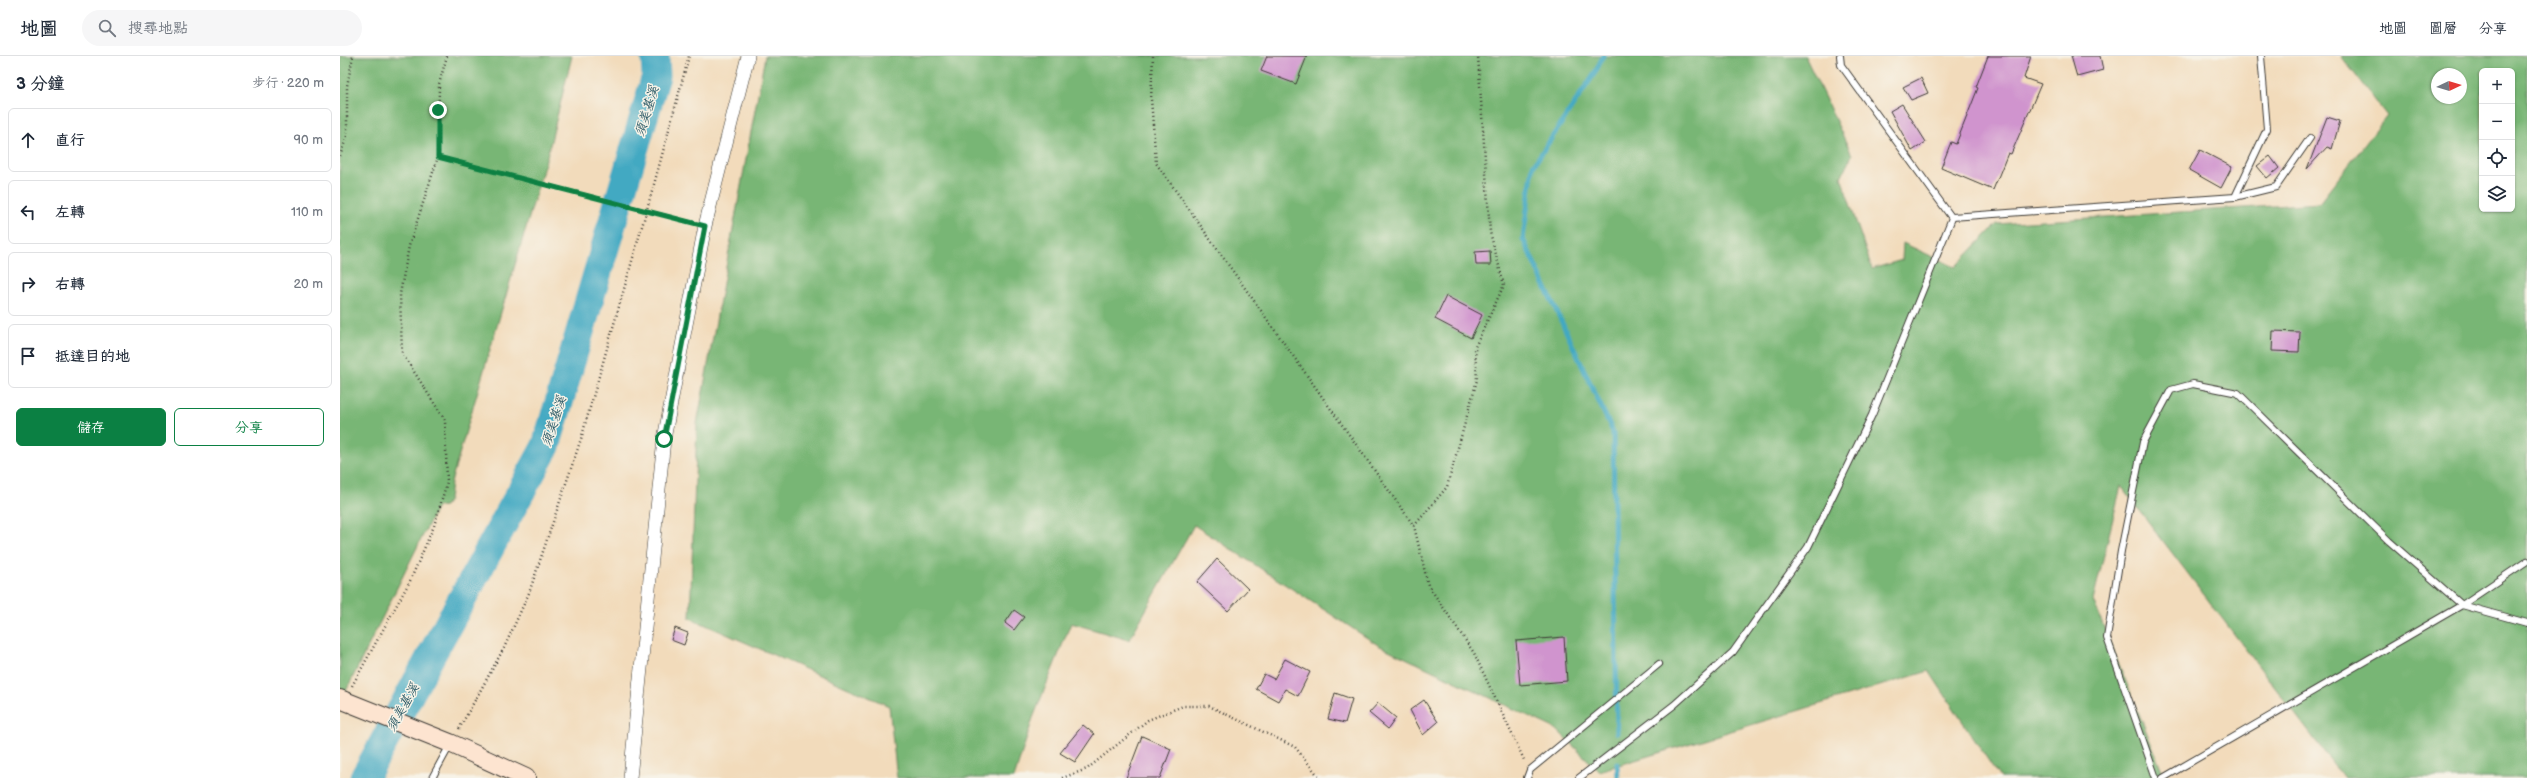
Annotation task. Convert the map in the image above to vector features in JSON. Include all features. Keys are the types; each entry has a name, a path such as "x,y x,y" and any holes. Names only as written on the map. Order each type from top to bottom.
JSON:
{"street":[{"path":"630,778 664,439 705,226 748,56"},
{"path":"345,700 526,778"}],"lane":[{"path":"1840,56 1841,65 1952,218"},
{"path":"2235,197 2267,129 2261,56"},
{"path":"1952,218 2235,197 2276,187 2310,138"},
{"path":"1579,778 1674,704 1733,652 1808,547 1872,415 1952,218"},
{"path":"2156,778 2107,638 2121,551 2143,442 2171,390 2193,384 2238,393 2389,541 2462,605 2527,623"},
{"path":"2163,778 2462,605 2527,562"},
{"path":"1527,778 1530,770 1658,664"},
{"path":"432,778 446,743"}],"path":[{"path":"340,156 347,136 347,86 353,56"},
{"path":"345,700 410,581 434,526 447,482 445,420 402,354 400,294 409,246 438,157 439,84 446,56"},
{"path":"446,743 504,648 529,593 581,439 689,56"},
{"path":"1153,56 1151,99 1156,163 1414,526 1428,585 1474,653 1530,770"},
{"path":"1414,526 1447,487 1477,380 1475,347 1504,286 1490,232 1478,56"},
{"path":"438,157 705,226"},
{"path":"1062,778 1086,769 1148,720 1183,706 1209,706 1295,747 1320,778"}],"green space":[{"path":"340,56 572,56 548,153 451,482 449,500 445,506 437,507 346,691 340,695"},
{"path":"765,56 1805,56 1852,155 1841,177 1872,269 1902,260 1903,243 1955,267 1997,224 2319,203 2387,116 2341,56 2527,56 2527,778 2344,778 2121,486 2093,600 2165,778 2000,778 1929,671 1599,771 1556,729 1378,645 1194,525 1129,640 1071,623 1033,718 1014,778 897,778 889,706 690,618 697,424"}],"building":[{"path":"1267,56 1307,56 1296,84 1261,71"},
{"path":"1988,56 2031,56 2024,78 2041,84 2011,154 2008,153 1993,190 1941,168 1951,142 1956,144 1978,88 1976,87"},
{"path":"2071,56 2100,56 2103,70 2077,77"},
{"path":"1921,78 1928,93 1911,100 1903,87"},
{"path":"1902,104 1926,142 1912,151 1890,111"},
{"path":"2327,117 2340,121 2332,149 2327,147 2307,169"},
{"path":"2200,150 2232,167 2221,188 2189,170"},
{"path":"2270,156 2279,168 2267,178 2257,166"},
{"path":"1490,251 1491,265 1476,265 1475,252"},
{"path":"1446,296 1482,315 1471,338 1435,319"},
{"path":"2273,331 2300,332 2299,352 2272,351"},
{"path":"1217,559 1248,589 1228,611 1197,582"},
{"path":"1014,610 1024,617 1014,630 1005,623"},
{"path":"675,628 688,633 684,645 671,640"},
{"path":"1564,637 1567,681 1520,685 1516,641"},
{"path":"1285,659 1310,672 1298,696 1285,689 1278,701 1256,689 1264,674 1274,679"},
{"path":"1335,693 1352,699 1345,723 1328,719"},
{"path":"1424,700 1438,722 1423,735 1410,710"},
{"path":"1378,703 1396,718 1388,729 1369,713"},
{"path":"1083,725 1094,734 1075,762 1060,753"},
{"path":"1142,736 1171,749 1160,778 1126,778"}],"waterway":[{"name":"須美基溪","path":"364,778 546,446 656,76 655,56"},
{"path":"1603,56 1596,71 1533,166 1523,239 1613,432 1617,733"},
{"path":"1617,764 1618,778"}],"route":[{"path":"438,110 438,157 705,226 664,439"}]}
